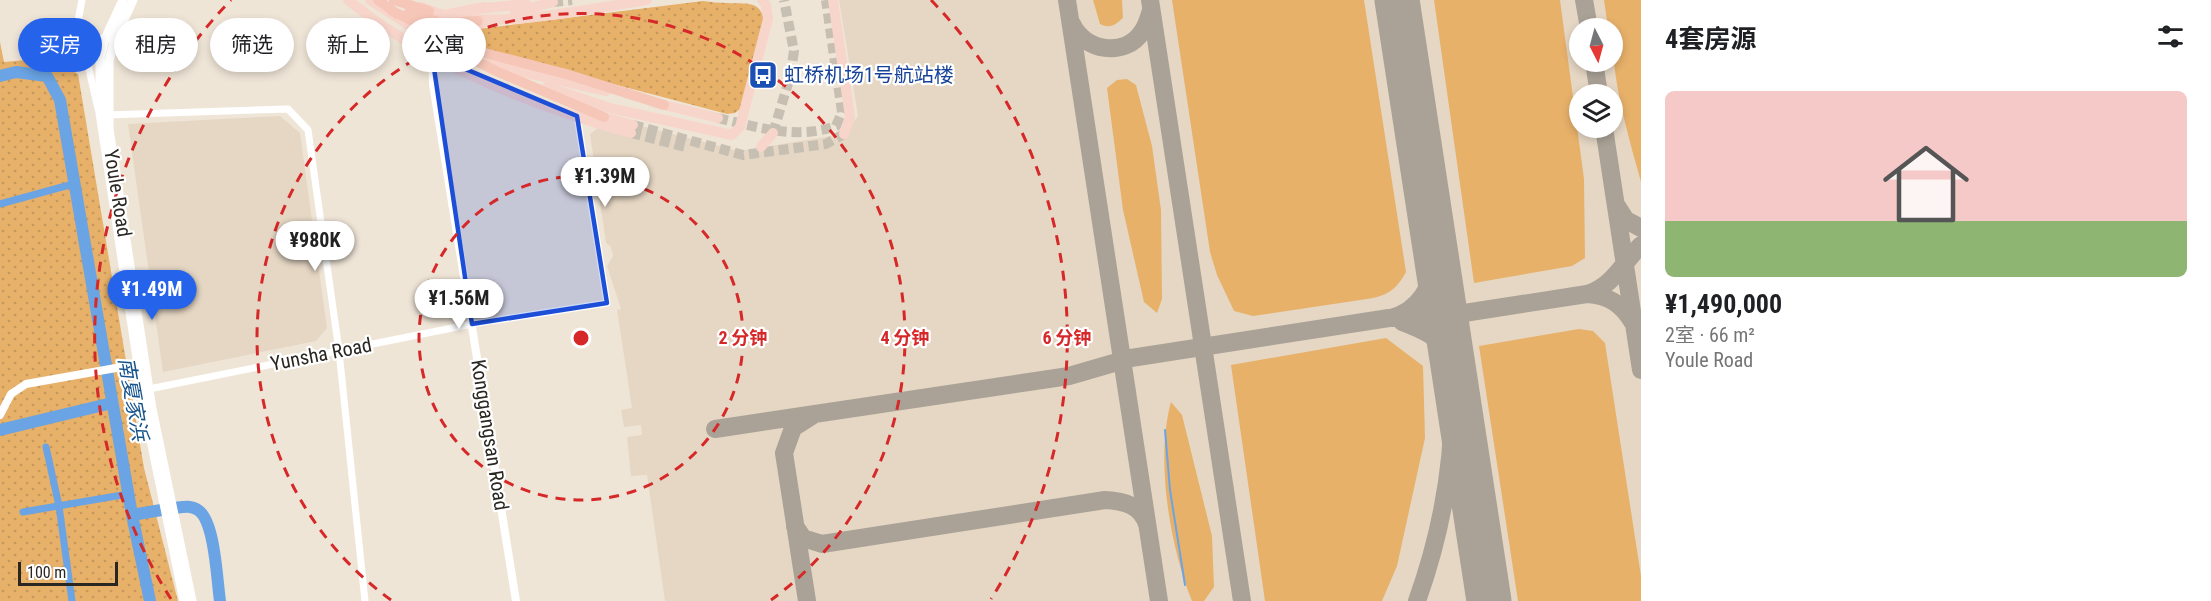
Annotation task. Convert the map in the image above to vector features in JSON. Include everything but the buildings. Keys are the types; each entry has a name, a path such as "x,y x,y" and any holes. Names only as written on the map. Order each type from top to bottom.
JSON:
{"highway":[{"path":"378,0 433,12"},
{"path":"392,4 462,54 604,117"},
{"path":"392,4 422,18"},
{"path":"392,4 473,50 566,74 664,105"}],"main road":[{"name":"Youle Road","path":"123,0 110,39 104,114 157,475 184,601"},
{"name":"Youle Road","path":"110,39 133,0"},
{"path":"348,0 402,38"},
{"path":"359,0 413,38 464,66 632,129 577,116 502,88 468,72"},
{"path":"370,0 402,21"},
{"path":"407,0 453,18"},
{"path":"433,12 455,14 511,0"},
{"path":"486,20 647,0"},
{"path":"486,64 580,100 721,135 732,135 736,133 746,104 768,19 766,5 762,0"},
{"path":"833,0 849,117 844,134"},
{"path":"477,9 553,2 486,19"},
{"path":"486,22 496,19"},
{"path":"486,63 718,118"},
{"path":"577,116 616,114 650,117"},
{"path":"761,147 773,133"},
{"name":"Youle Road","path":"145,389 192,601"}],"street":[{"path":"79,18 82,0"},
{"path":"477,9 496,0"},
{"path":"102,37 110,39"},
{"path":"89,72 94,96 104,114 288,109 308,130 314,156 320,221 339,351 365,601"},
{"name":"Konggangsan Road","path":"433,72 516,601"},
{"name":"Yunsha Road","path":"145,389 472,324 608,303 577,116"},
{"path":"0,415 17,388 84,372 141,364"}],"highlighted area":[{"path":"432,55 577,116 607,303 472,324"}],"shaded area":[{"path":"839,0 1641,0 1641,601 665,601 647,475 631,476 627,437 642,435 641,425 624,427 621,410 632,408 617,310 621,309 607,266 613,256 611,247 606,243 590,134 598,128 634,124 739,151 844,134 858,116"},
{"path":"1093,0 1122,0 1123,18 1112,26 1100,24"},
{"path":"1172,0 1364,0 1406,272 1390,291 1367,299 1253,316 1234,311 1217,275 1210,252"},
{"path":"1434,0 1560,0 1571,84 1569,84 1569,138 1579,138 1584,179 1585,258 1572,266 1474,283"},
{"path":"1604,0 1641,0 1641,182 1623,114 1623,84 1618,84 1616,72 1623,72 1623,18 1607,18"},
{"path":"703,1 752,4 760,9 764,21 741,108 735,113 727,114 486,50 486,28"},
{"path":"0,42 4,62 18,61 18,72 74,72 78,74 144,468 178,601 0,601"},
{"path":"1127,79 1136,85 1152,146 1161,210 1162,299 1157,313 1144,302 1123,210 1107,88 1117,80"},
{"path":"280,116 300,133 327,328 316,341 163,372 128,124"},
{"path":"1579,329 1593,331 1605,343 1641,576 1641,601 1518,601 1479,346"},
{"path":"1386,338 1423,366 1425,438 1397,566 1382,601 1265,601 1231,365"},
{"path":"1171,402 1182,415 1212,536 1214,587 1204,601 1192,601 1171,529 1164,450"}],"waterway":[{"name":"南夏家浜","path":"0,76 16,72 47,76 60,100 132,515 150,601"},
{"path":"0,204 73,184"},
{"path":"0,430 112,403"},
{"path":"1165,430 1170,490 1185,585"},
{"path":"46,447 59,506 72,601"},
{"path":"23,512 128,494"},
{"path":"175,508 192,507 204,516 212,538 220,601"},
{"path":"132,515 167,509"}],"taxiway":[{"path":"1067,0 1159,601"},
{"path":"1150,0 1242,601"},
{"path":"1584,0 1587,18"},
{"path":"1072,24 1078,33 1095,45 1116,48 1126,46 1135,40 1145,27 1151,10"},
{"path":"1596,72 1597,84"},
{"path":"1606,138 1641,370"},
{"path":"1617,206 1626,220 1641,228"},
{"path":"715,429 1069,376 1131,358 1389,318 1445,316 1587,294 1596,291 1610,280 1641,245"},
{"path":"1391,318 1410,309 1424,294 1432,276 1436,256"},
{"path":"1587,294 1602,296 1614,302 1625,311 1633,323"},
{"path":"1402,322 1436,339 1450,356 1453,369 1453,419 1444,498 1433,550 1417,601"},
{"path":"807,601 784,453 793,428 812,416"},
{"path":"795,526 803,538 822,544 1105,500 1136,508 1147,524"},
{"path":"1486,581 1491,601"}],"runway":[{"path":"1397,0 1489,601"}],"tunnel":[{"path":"553,2 572,0"},
{"path":"773,133 790,77 794,51 784,0"},
{"path":"718,118 791,132 806,132 836,126 842,112 826,0"},
{"path":"633,125 743,155 826,144 844,134"},
{"path":"631,133 686,147"}],"place":[{"name":"虹桥机场1号航站楼","path":"763,75"}]}
